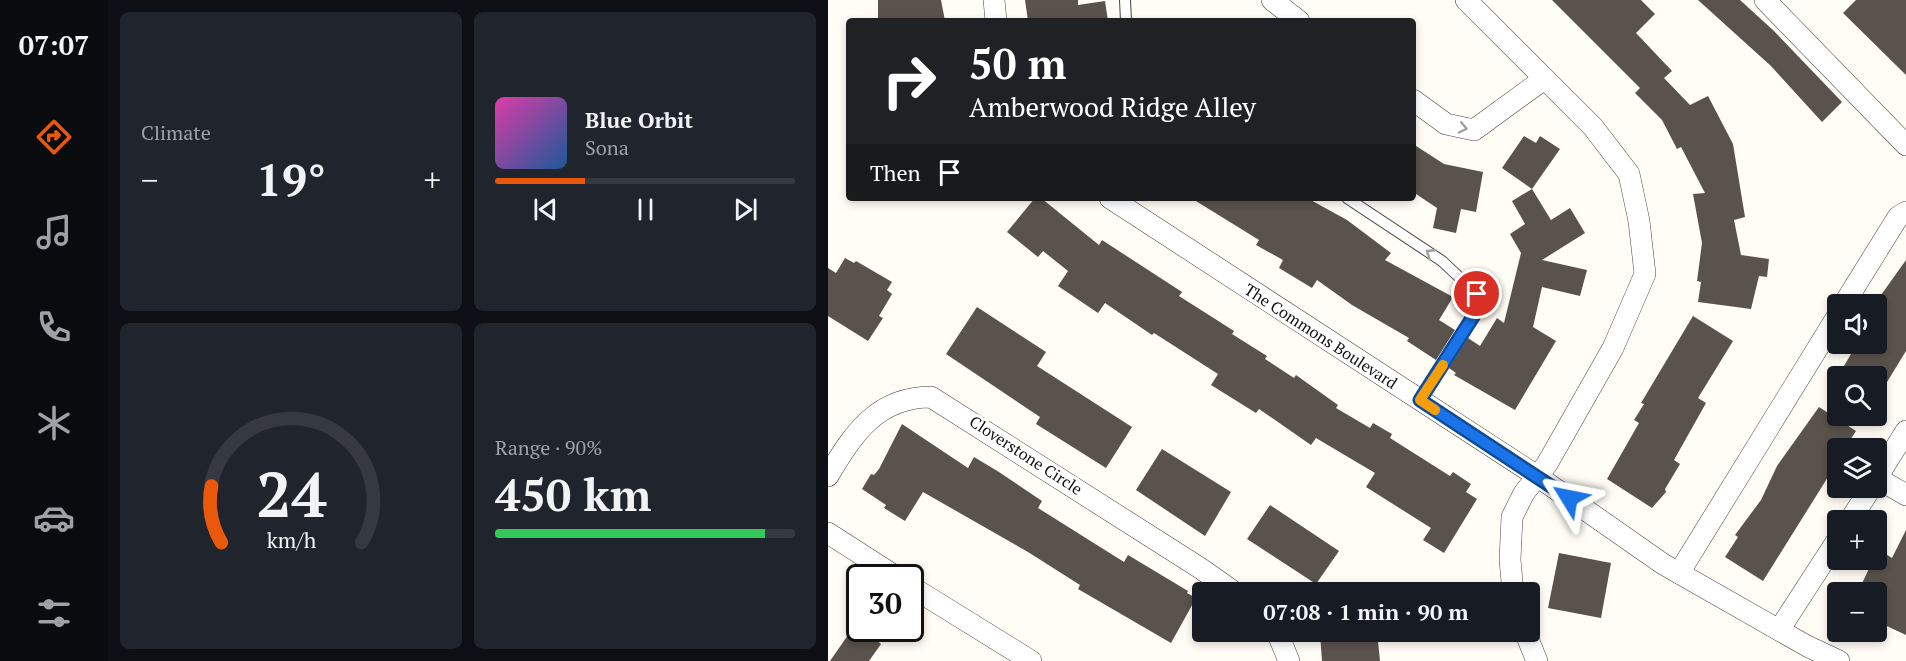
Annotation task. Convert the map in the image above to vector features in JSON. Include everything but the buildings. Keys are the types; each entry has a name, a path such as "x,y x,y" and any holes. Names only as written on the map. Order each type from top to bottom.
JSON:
{"street":[{"path":"994,0 996,18"},
{"path":"1272,0 1295,18"},
{"path":"1466,0 1593,128 1629,174 1639,221 1645,274 1613,348 1537,476 1524,493 1512,517 1510,560 1512,582"},
{"path":"1765,0 1906,145"},
{"path":"1416,102 1446,124 1474,130 1544,79"},
{"name":"The Commons Boulevard","path":"1115,201 1537,476 1679,573 1779,630 1810,655 1839,661"},
{"path":"1850,294 1898,217 1906,212"},
{"path":"1679,573 1827,333"},
{"name":"Cloverstone Circle","path":"828,477 841,454 873,415 905,400 931,397 1220,582"},
{"path":"1887,462 1906,431"},
{"path":"1887,486 1906,495"},
{"path":"828,533 876,564"},
{"path":"1779,630 1827,556"},
{"path":"924,595 1031,661"},
{"path":"1281,642 1288,661"},
{"path":"1529,642 1538,661"}],"lane":[{"path":"1125,0 1126,18"},
{"path":"1352,201 1442,261 1477,294 1476,312 1420,400"}],"slow traffic":[{"path":"1435,410 1420,400 1443,365"}],"route":[{"path":"1477,294 1476,312 1420,400 1569,498"}]}
